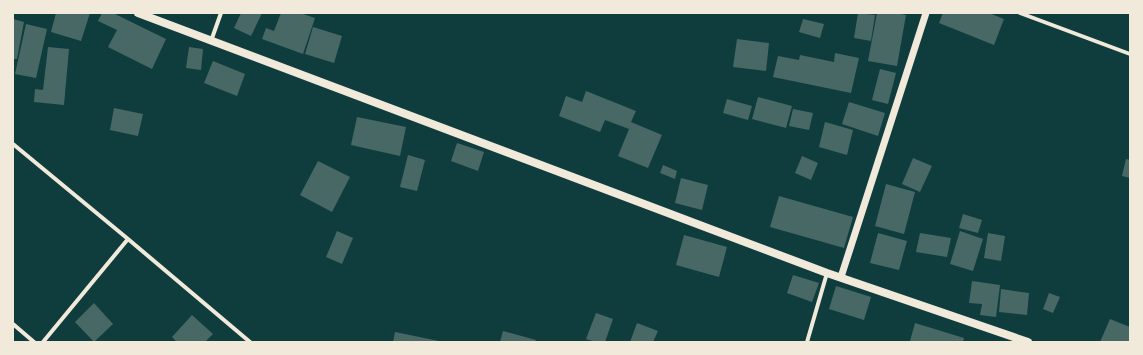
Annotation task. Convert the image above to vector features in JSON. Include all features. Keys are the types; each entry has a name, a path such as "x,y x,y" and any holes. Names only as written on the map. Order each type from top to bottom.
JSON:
{"main road":[{"path":"138,13 827,273 1028,342"}],"street":[{"path":"211,41 221,13"},
{"path":"841,277 926,13"},
{"path":"1020,13 1130,54"},
{"path":"13,144 250,342"},
{"path":"43,342 128,239"},
{"path":"806,342 827,273"},
{"path":"13,324 34,342"}],"building":[{"path":"56,13 90,13 81,41 51,32"},
{"path":"102,13 113,13 166,39 152,69 108,47 117,30 98,21"},
{"path":"241,13 262,13 251,36 234,28"},
{"path":"281,13 300,13 315,18 303,54 262,39 266,28 274,31"},
{"path":"858,13 875,15 871,41 854,38"},
{"path":"877,13 895,13 906,15 897,66 868,61"},
{"path":"943,13 989,13 1004,19 994,45 939,23"},
{"path":"13,19 24,22 17,59 13,59"},
{"path":"803,19 824,24 820,38 799,32"},
{"path":"26,24 47,29 36,78 15,74"},
{"path":"313,27 342,36 334,63 305,54"},
{"path":"737,39 769,43 766,71 733,67"},
{"path":"48,47 69,49 64,105 34,102 35,89 43,90"},
{"path":"189,47 203,49 201,70 186,68"},
{"path":"835,53 859,58 851,93 773,77 778,56 799,60 800,55 834,62"},
{"path":"213,61 245,74 237,96 204,83"},
{"path":"880,69 896,73 888,104 872,100"},
{"path":"586,91 636,111 631,122 662,135 648,168 618,156 629,129 605,120 600,132 559,116 566,96 582,102"},
{"path":"758,97 792,106 786,128 752,119"},
{"path":"727,99 752,106 748,120 723,113"},
{"path":"849,102 885,113 878,136 842,124"},
{"path":"114,108 143,114 138,136 110,130"},
{"path":"793,109 813,113 809,130 789,126"},
{"path":"357,117 406,127 400,156 351,145"},
{"path":"825,122 853,130 847,155 819,147"},
{"path":"457,143 484,152 478,171 451,161"},
{"path":"408,155 425,160 417,191 400,187"},
{"path":"802,156 818,163 811,180 795,173"},
{"path":"913,158 932,166 920,192 902,184"},
{"path":"1126,159 1130,160 1130,178 1122,176"},
{"path":"318,161 350,177 332,212 300,195"},
{"path":"663,165 677,171 675,179 660,173"},
{"path":"681,178 708,185 702,210 675,203"},
{"path":"886,184 915,192 904,234 875,226"},
{"path":"779,196 853,217 844,248 770,227"},
{"path":"963,214 982,220 978,233 959,228"},
{"path":"337,231 353,238 342,264 326,257"},
{"path":"960,231 983,239 973,271 950,264"},
{"path":"878,233 907,241 899,270 870,263"},
{"path":"920,233 951,238 947,257 916,252"},
{"path":"988,233 1005,236 1001,261 984,258"},
{"path":"684,235 727,247 719,277 676,265"},
{"path":"793,275 819,283 812,302 787,293"},
{"path":"972,281 1000,285 996,317 980,315 982,304 969,303"},
{"path":"836,286 871,297 864,320 829,309"},
{"path":"1001,289 1029,293 1027,315 999,312"},
{"path":"1049,293 1060,297 1053,313 1043,309"},
{"path":"94,303 113,324 94,342 75,322"},
{"path":"596,313 613,319 605,342 596,342 586,339"},
{"path":"192,315 213,334 205,342 177,342 172,337"},
{"path":"1110,319 1130,327 1130,342 1100,342"},
{"path":"637,323 658,331 653,342 630,342"},
{"path":"915,323 964,338 963,342 910,341"},
{"path":"503,331 536,340 535,342 500,342"},
{"path":"395,332 439,341 439,342 393,342"}]}
